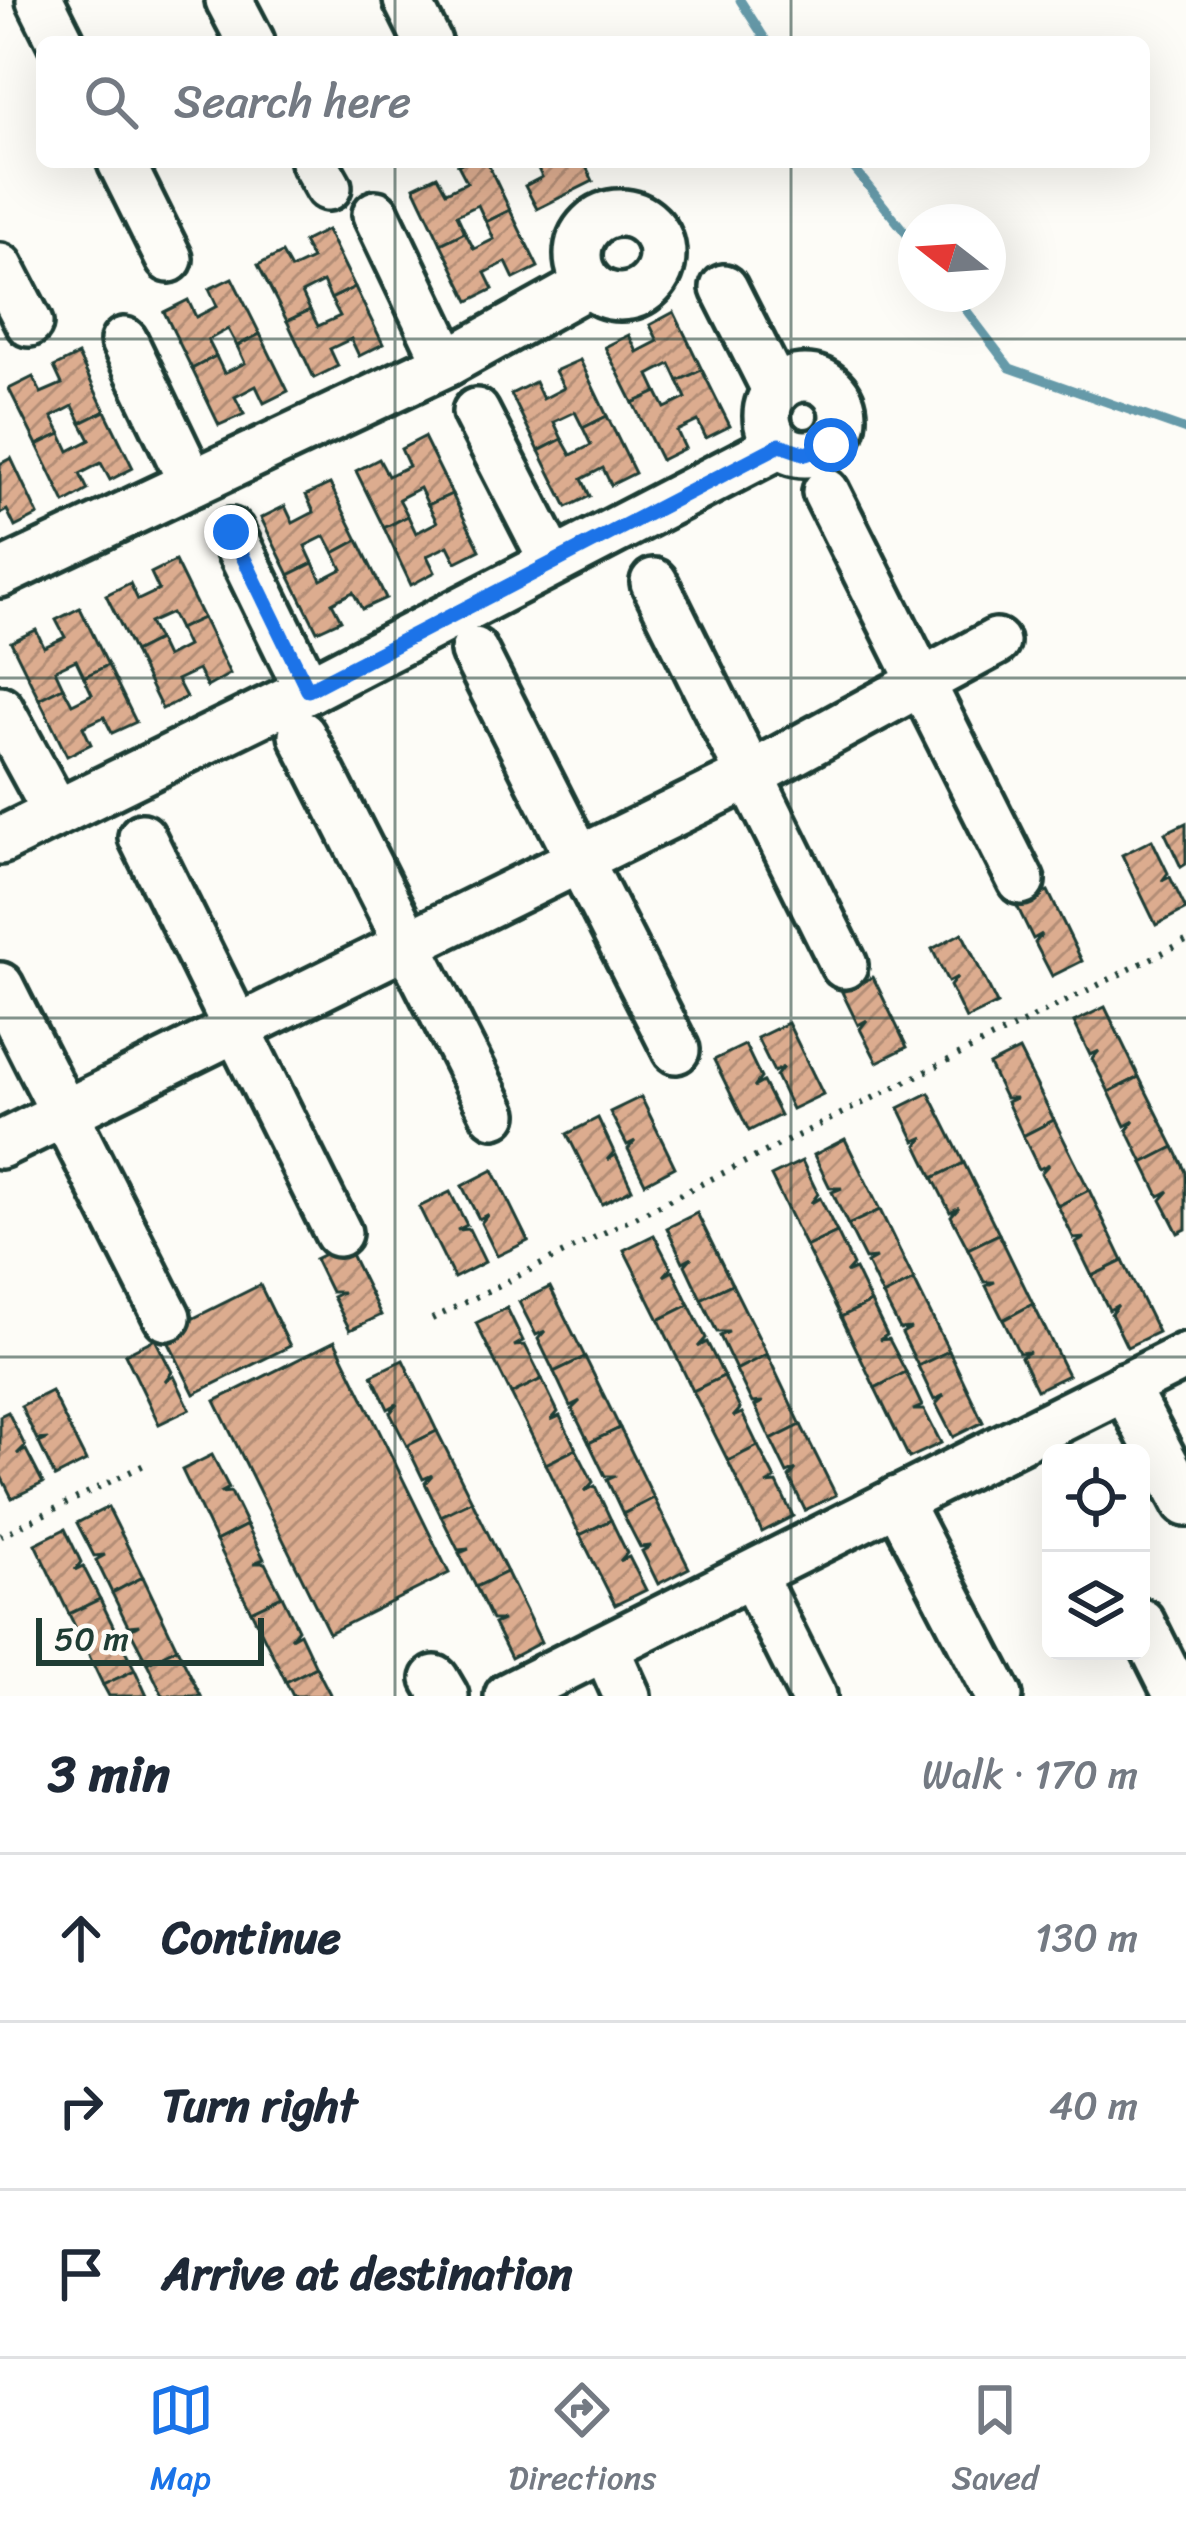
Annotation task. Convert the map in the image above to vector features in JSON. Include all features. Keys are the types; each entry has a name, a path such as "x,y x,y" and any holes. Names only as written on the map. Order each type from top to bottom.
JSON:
{"street":[{"path":"40,0 58,36"},
{"path":"229,0 248,36"},
{"path":"406,0 425,36"},
{"path":"124,168 169,259"},
{"path":"376,214 447,363"},
{"path":"0,267 28,323"},
{"path":"0,574 447,363 589,284"},
{"path":"724,288 776,391"},
{"path":"124,341 192,483"},
{"path":"0,841 56,812 305,712 553,562 780,445 806,454 831,445 843,422 843,408 820,380 796,378 776,391 767,413 780,445"},
{"path":"476,412 553,562"},
{"path":"826,492 1021,881"},
{"path":"231,532 305,712 494,1114"},
{"path":"654,582 844,965"},
{"path":"0,1145 749,776 996,642"},
{"path":"474,651 676,1050"},
{"path":"0,709 56,812"},
{"path":"142,837 233,1029 338,1233"},
{"path":"0,986 167,1317"},
{"path":"508,1696 897,1500 1049,1441 1124,1386 1186,1356"},
{"path":"1124,1386 1186,1503"},
{"path":"897,1500 999,1696"},
{"path":"752,1576 813,1696"},
{"path":"1150,1640 1178,1696"},
{"path":"606,1649 627,1696"}],"path":[{"path":"432,1319 1186,941"},
{"path":"0,1536 146,1464"}],"building":[{"path":"460,168 490,168 510,210 486,222 478,205 457,215 465,232 441,244 414,187 437,176 446,192 467,182"},
{"path":"538,168 587,168 593,181 537,209 525,186 542,177"},
{"path":"510,210 538,267 514,279 506,262 485,273 493,289 469,301 441,244 465,232 474,249 494,239 486,222"},
{"path":"327,230 355,287 331,299 323,282 302,293 310,310 287,321 258,265 282,253 291,269 312,259 303,242"},
{"path":"232,278 260,334 237,346 228,329 208,340 216,356 192,369 164,312 188,300 196,317 217,306 209,289"},
{"path":"355,287 383,344 359,356 351,339 330,349 338,366 314,378 287,321 310,310 318,326 340,316 331,299"},
{"path":"674,312 702,370 678,381 670,364 649,375 657,392 633,403 605,347 629,335 637,352 658,341 650,325"},
{"path":"260,334 288,391 264,403 256,386 235,397 244,414 219,425 192,369 216,356 224,373 245,363 237,346"},
{"path":"78,355 105,411 81,423 73,406 52,417 61,434 37,445 9,389 33,377 41,393 62,384 54,367"},
{"path":"580,360 607,416 583,428 575,412 554,422 562,439 539,451 511,394 535,382 543,399 564,388 555,371"},
{"path":"702,370 730,426 706,438 698,421 677,431 685,448 661,460 633,403 657,392 665,408 686,398 678,381"},
{"path":"105,411 133,468 110,480 101,463 80,474 88,490 65,503 37,445 61,434 69,451 90,440 81,423"},
{"path":"607,416 635,473 611,485 603,468 582,479 590,496 567,507 539,451 562,439 571,455 591,445 583,428"},
{"path":"424,437 452,494 428,505 420,488 399,499 408,516 384,528 356,471 379,459 388,476 409,466 401,449"},
{"path":"11,458 38,515 15,527 7,510 0,514 0,464"},
{"path":"330,484 358,540 334,553 325,536 305,546 313,563 289,575 261,518 285,506 293,523 314,512 306,495"},
{"path":"452,494 480,550 456,562 448,546 427,556 435,572 411,585 384,528 408,516 416,533 437,522 428,505"},
{"path":"358,540 386,598 362,609 353,592 332,603 341,620 317,631 289,575 313,563 321,580 342,569 334,553"},
{"path":"175,561 203,618 179,629 171,613 149,623 158,640 134,652 106,595 130,583 138,600 159,590 151,573"},
{"path":"80,608 108,665 84,677 76,660 55,670 63,687 39,699 11,642 36,630 44,647 65,637 56,620"},
{"path":"203,618 230,674 207,687 198,670 177,680 186,697 162,709 134,652 158,640 166,657 187,646 179,629"},
{"path":"108,665 136,722 112,733 104,717 83,727 91,744 67,756 39,699 63,687 72,704 92,694 84,677"},
{"path":"1186,823 1186,864 1181,867 1165,833"},
{"path":"1152,840 1168,873 1162,881 1170,877 1186,909 1156,925 1122,855"},
{"path":"1048,891 1082,961 1052,976 1035,943 1042,934 1033,939 1017,906"},
{"path":"962,933 997,1004 966,1019 950,986 957,977 948,982 932,949"},
{"path":"873,977 907,1047 877,1062 860,1029 867,1020 858,1025 842,992"},
{"path":"1105,1007 1139,1077 1109,1092 1092,1059 1099,1051 1090,1055 1074,1022"},
{"path":"788,1023 823,1094 792,1109 776,1076 783,1067 774,1072 757,1038"},
{"path":"745,1045 761,1078 754,1087 763,1082 780,1115 749,1131 714,1060"},
{"path":"1019,1050 1054,1120 1023,1136 1007,1102 1016,1098 1005,1098 989,1065"},
{"path":"1139,1077 1174,1147 1143,1163 1127,1130 1134,1121 1125,1126 1109,1092"},
{"path":"929,1093 964,1163 933,1178 917,1145 924,1137 915,1141 899,1108"},
{"path":"641,1097 675,1167 645,1183 628,1149 635,1141 627,1145 610,1112"},
{"path":"598,1118 614,1152 607,1160 616,1155 632,1189 602,1204 567,1134"},
{"path":"1054,1120 1089,1190 1058,1206 1041,1173 1049,1164 1039,1169 1023,1136"},
{"path":"845,1139 880,1210 848,1225 832,1192 842,1188 830,1188 814,1155"},
{"path":"1174,1147 1186,1172 1186,1229 1178,1233 1161,1200 1169,1191 1159,1196 1143,1163"},
{"path":"802,1161 818,1194 811,1203 820,1198 837,1232 806,1247 771,1176"},
{"path":"964,1163 999,1234 968,1249 951,1216 959,1207 950,1212 933,1178"},
{"path":"493,1170 528,1241 497,1256 481,1223 488,1214 479,1219 462,1186"},
{"path":"1089,1190 1123,1261 1092,1276 1076,1243 1085,1238 1074,1239 1058,1206"},
{"path":"450,1192 467,1225 457,1230 469,1229 485,1262 454,1278 419,1207"},
{"path":"880,1210 914,1280 883,1296 867,1263 876,1258 865,1259 848,1225"},
{"path":"697,1213 732,1284 701,1299 685,1265 692,1257 683,1262 667,1228"},
{"path":"837,1232 853,1265 846,1273 855,1269 871,1302 841,1317 806,1247"},
{"path":"999,1234 1033,1304 1003,1320 986,1286 995,1282 984,1282 968,1249"},
{"path":"654,1235 671,1268 664,1276 673,1271 689,1305 659,1320 624,1250"},
{"path":"346,1244 381,1315 350,1330 333,1297 343,1292 331,1292 315,1259"},
{"path":"1123,1261 1158,1332 1127,1347 1111,1314 1118,1305 1109,1310 1092,1276"},
{"path":"914,1280 949,1351 918,1366 902,1333 911,1328 900,1329 883,1296"},
{"path":"732,1284 767,1354 736,1370 720,1336 729,1332 717,1332 701,1299"},
{"path":"260,1285 290,1346 194,1394 164,1333"},
{"path":"550,1287 585,1357 554,1372 538,1339 545,1331 536,1335 519,1302"},
{"path":"871,1302 887,1335 879,1340 889,1339 906,1372 875,1388 841,1317"},
{"path":"1033,1304 1068,1375 1037,1390 1021,1357 1030,1352 1019,1353 1003,1320"},
{"path":"689,1305 706,1338 698,1347 707,1342 724,1376 693,1391 659,1320"},
{"path":"507,1308 523,1341 514,1346 525,1345 542,1379 511,1394 476,1323"},
{"path":"155,1339 172,1372 165,1381 174,1376 190,1409 159,1424 125,1354"},
{"path":"335,1341 449,1573 329,1633 215,1401"},
{"path":"949,1351 983,1422 953,1437 936,1404 944,1395 934,1400 918,1366"},
{"path":"767,1354 801,1425 771,1440 755,1406 763,1402 752,1403 736,1370"},
{"path":"585,1357 620,1428 589,1443 572,1409 580,1401 570,1406 554,1372"},
{"path":"403,1360 437,1431 407,1446 390,1413 397,1404 388,1409 372,1375"},
{"path":"906,1372 922,1406 913,1410 924,1410 941,1443 909,1458 875,1388"},
{"path":"724,1376 740,1409 733,1417 742,1413 758,1446 728,1461 693,1391"},
{"path":"542,1379 558,1412 551,1420 560,1416 576,1449 546,1464 511,1394"},
{"path":"51,1391 86,1461 55,1477 39,1443 48,1439 37,1440 21,1406"},
{"path":"8,1412 25,1446 17,1454 26,1450 43,1483 12,1498 0,1474 0,1416"},
{"path":"801,1425 836,1495 805,1510 789,1477 796,1469 787,1473 771,1440"},
{"path":"620,1428 654,1498 623,1514 607,1480 616,1476 605,1476 589,1443"},
{"path":"437,1431 472,1501 441,1516 425,1483 432,1475 423,1479 407,1446"},
{"path":"758,1446 775,1479 766,1484 777,1483 793,1516 762,1532 728,1461"},
{"path":"576,1449 593,1482 585,1491 595,1486 611,1520 580,1535 546,1464"},
{"path":"212,1455 229,1488 220,1493 231,1492 247,1525 216,1541 182,1470"},
{"path":"654,1498 689,1568 658,1584 642,1551 651,1546 640,1547 623,1514"},
{"path":"472,1501 507,1572 476,1587 459,1553 469,1549 458,1550 441,1516"},
{"path":"108,1507 143,1577 112,1593 96,1560 105,1555 94,1556 77,1523"},
{"path":"611,1520 627,1553 620,1561 629,1557 646,1590 615,1605 580,1535"},
{"path":"247,1525 264,1559 254,1563 265,1563 282,1596 251,1611 216,1541"},
{"path":"65,1529 81,1562 75,1570 83,1566 100,1599 69,1614 35,1544"},
{"path":"507,1572 541,1642 511,1658 494,1624 503,1620 492,1620 476,1587"},
{"path":"143,1577 177,1648 147,1663 130,1630 139,1625 128,1626 112,1593"},
{"path":"282,1596 298,1629 291,1638 300,1633 316,1667 286,1682 251,1611"},
{"path":"100,1599 116,1632 107,1637 118,1636 135,1670 103,1685 69,1614"},
{"path":"177,1648 201,1696 163,1696 147,1663"},
{"path":"316,1667 331,1696 293,1696 286,1682"},
{"path":"135,1670 147,1696 109,1696 103,1685"}],"waterway":[{"path":"740,0 763,36"},
{"path":"854,168 898,223"},
{"path":"968,312 1010,368 1186,430"}],"route":[{"path":"231,532 308,690 780,445 806,454 831,445"}]}
